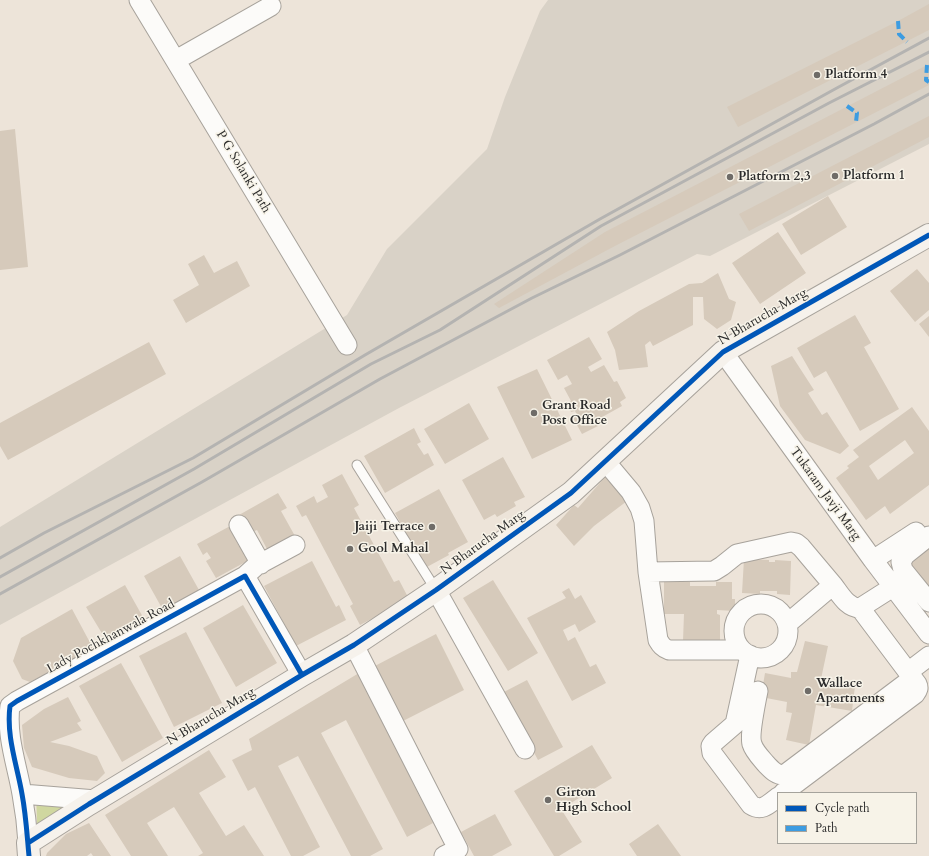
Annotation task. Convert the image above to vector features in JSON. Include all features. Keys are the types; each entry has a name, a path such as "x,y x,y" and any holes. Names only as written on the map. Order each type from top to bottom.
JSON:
{"street":[{"name":"P G Solanki Path","path":"139,0 348,345"},
{"path":"176,60 271,6"},
{"name":"N Bharucha Marg","path":"28,849 96,800 354,645 436,590 571,493 723,352 929,235"},
{"name":"Tukaram Javji Marg","path":"723,352 893,587 922,611 929,634"},
{"path":"606,461 631,492 640,508 644,521 648,572 658,640 664,648 669,650 745,652"},
{"path":"873,560 929,524"},
{"path":"239,525 261,564"},
{"path":"929,536 905,554 901,562 903,570 929,602"},
{"path":"648,572 714,571 737,554 792,542 801,547 850,606 860,608 893,587"},
{"path":"295,546 256,566 245,576 302,675"},
{"path":"873,560 901,562"},
{"name":"Lady Pochkhanwala Road","path":"28,849 22,794 10,738 10,706 245,576"},
{"path":"787,624 833,585"},
{"path":"436,590 525,750"},
{"path":"758,603 769,605 778,609 787,624 787,638 783,647 775,654 766,658 754,657 745,652 737,644 733,633 734,622 740,613 748,606 758,603"},
{"path":"784,792 916,694 919,687 860,608"},
{"path":"354,645 454,854"},
{"path":"745,652 735,724 713,743 711,750 751,805 762,808 777,798"},
{"path":"758,691 751,733 751,742 755,750 772,771 779,775 784,775 910,675 929,656"},
{"path":"22,794 96,800"}],"lane":[{"path":"357,465 436,590"}],"shaded area":[{"path":"548,0 929,0 929,144 710,256 697,254 399,408 0,625 0,527 347,315 387,249 487,149 505,97 540,11"}],"green space":[{"path":"36,792 72,802 37,824"}],"building":[{"name":"Platform 4","path":"929,4 929,30 738,127 727,107"},
{"name":"Platform 2,3","path":"929,64 929,85 613,247 499,308 494,304 605,232"},
{"name":"Platform 1","path":"929,116 929,137 749,231 739,214"},
{"path":"15,129 28,267 0,270 0,131"},
{"path":"828,196 847,227 801,255 782,224"},
{"path":"778,232 806,273 760,304 732,263"},
{"path":"204,255 214,273 237,261 250,286 186,323 173,300 199,285 188,264"},
{"path":"917,269 929,283 929,310 915,322 890,291"},
{"path":"718,273 729,299 736,302 731,320 717,329 704,319 703,297 693,297 693,325 653,346 650,341 645,345 648,367 619,370 615,350 607,332 639,311 689,284 702,283"},
{"path":"855,315 871,343 864,347 899,409 860,431 826,371 814,378 797,348"},
{"path":"929,316 929,337 919,324"},
{"path":"589,337 602,359 588,367 591,372 604,365 614,382 617,381 626,398 620,402 622,406 595,421 598,426 582,434 573,418 577,415 575,411 571,412 567,403 571,401 564,388 572,384 567,375 558,380 547,360"},
{"path":"149,342 166,374 8,460 0,446 0,423"},
{"path":"792,356 814,390 808,393 822,415 827,412 849,446 840,454 805,440 780,406 771,366"},
{"name":"Grant Road Post Office","path":"537,369 572,440 532,459 497,387"},
{"path":"469,403 489,439 445,464 424,429"},
{"path":"912,407 929,431 929,485 890,514 885,506 866,520 836,478 849,468 847,466 859,457 853,450","holes":["905,440 914,453 878,480 869,466"]},
{"path":"414,428 421,442 417,444 424,455 428,453 434,465 385,493 364,456"},
{"path":"503,457 525,497 514,502 516,506 497,517 495,514 484,520 462,480"},
{"name":"Gool Mahal","path":"342,474 359,505 354,508 394,582 399,580 409,599 360,625 350,606 353,604 306,515 302,517 296,506 314,496 317,503 328,497 322,485"},
{"path":"605,477 627,501 594,526 574,546 556,525 574,505 578,508"},
{"name":"Jaiji Terrace","path":"439,489 468,542 448,553 449,555 425,568 395,513"},
{"path":"278,493 287,508 281,511 295,536 268,551 257,530 250,533 239,515"},
{"path":"232,525 239,537 235,539 239,546 243,544 251,559 216,578 206,561 211,558 207,552 203,555 197,544"},
{"path":"929,540 929,596 908,563"},
{"path":"180,556 199,590 163,610 144,576"},
{"path":"744,559 769,560 769,562 775,562 775,560 791,561 790,595 777,594 777,591 760,591 760,594 742,593"},
{"path":"312,561 336,607 339,605 346,620 296,646 264,586"},
{"path":"493,580 538,653 508,671 463,598"},
{"path":"664,581 690,582 690,586 716,586 716,582 732,582 732,599 735,599 735,611 717,610 717,614 720,615 720,642 683,641 684,614 664,614"},
{"path":"125,585 144,619 106,640 86,607"},
{"path":"569,588 575,599 581,595 596,622 579,632 575,624 563,630 568,641 575,637 590,667 596,664 606,683 572,701 527,618 566,598 562,592"},
{"path":"243,605 277,663 236,687 203,628"},
{"path":"72,609 94,650 30,682 22,679 13,661 21,638"},
{"path":"186,632 222,703 174,727 139,656"},
{"path":"436,634 464,690 401,722 373,667"},
{"name":"Wallace Apartments","path":"805,641 828,646 821,679 855,686 852,711 816,705 809,745 786,740 792,713 786,712 787,702 761,697 765,673 791,678 791,672 797,672"},
{"path":"121,663 163,738 122,762 79,686"},
{"path":"359,673 433,823 407,837 346,720 321,733 383,849 370,856 351,856 298,756 278,766 320,847 303,856 291,856 255,787 248,791 232,760 252,750 249,739"},
{"path":"527,680 563,747 538,760 502,693"},
{"path":"68,697 81,721 77,723 82,730 50,742 69,746 97,756 105,773 97,781 69,778 32,767 24,748 22,725 44,709"},
{"name":"Girton High School","path":"592,745 612,778 561,809 582,842 559,856 554,856 514,791"},
{"path":"209,750 226,777 199,793 226,836 244,825 264,856 198,856 203,853 174,807 147,823 168,856 131,856 105,815"},
{"path":"495,814 512,845 492,856 474,856 461,832"},
{"path":"89,823 111,856 93,856 91,853 87,856 46,856 47,853 66,834"},
{"path":"658,824 681,856 637,856 629,844"}],"railway":[{"path":"0,558 44,533 193,458 365,355 600,219 929,38"},
{"path":"0,577 194,469 371,364 440,330 601,226 829,103 929,52"},
{"path":"0,594 202,482 380,379 532,298 620,255 929,94"}],"marked path":[{"path":"898,21 899,34 907,42"},
{"path":"927,65 926,80 929,82"},
{"path":"847,106 857,113 856,122"}],"cycle path":[{"path":"28,843 89,804 354,645 436,590 571,493 723,352 929,235"},
{"path":"29,856 23,802 9,728 10,706 17,701 245,576 302,675"}],"place":[{"name":"Platform 4","path":"817,75"},
{"name":"Platform 1","path":"835,176"},
{"name":"Platform 2,3","path":"730,177"},
{"name":"Grant Road Post Office","path":"534,413"},
{"name":"Jaiji Terrace","path":"432,527"},
{"name":"Gool Mahal","path":"350,549"},
{"name":"Wallace Apartments","path":"808,691"},
{"name":"Girton High School","path":"548,800"}]}
